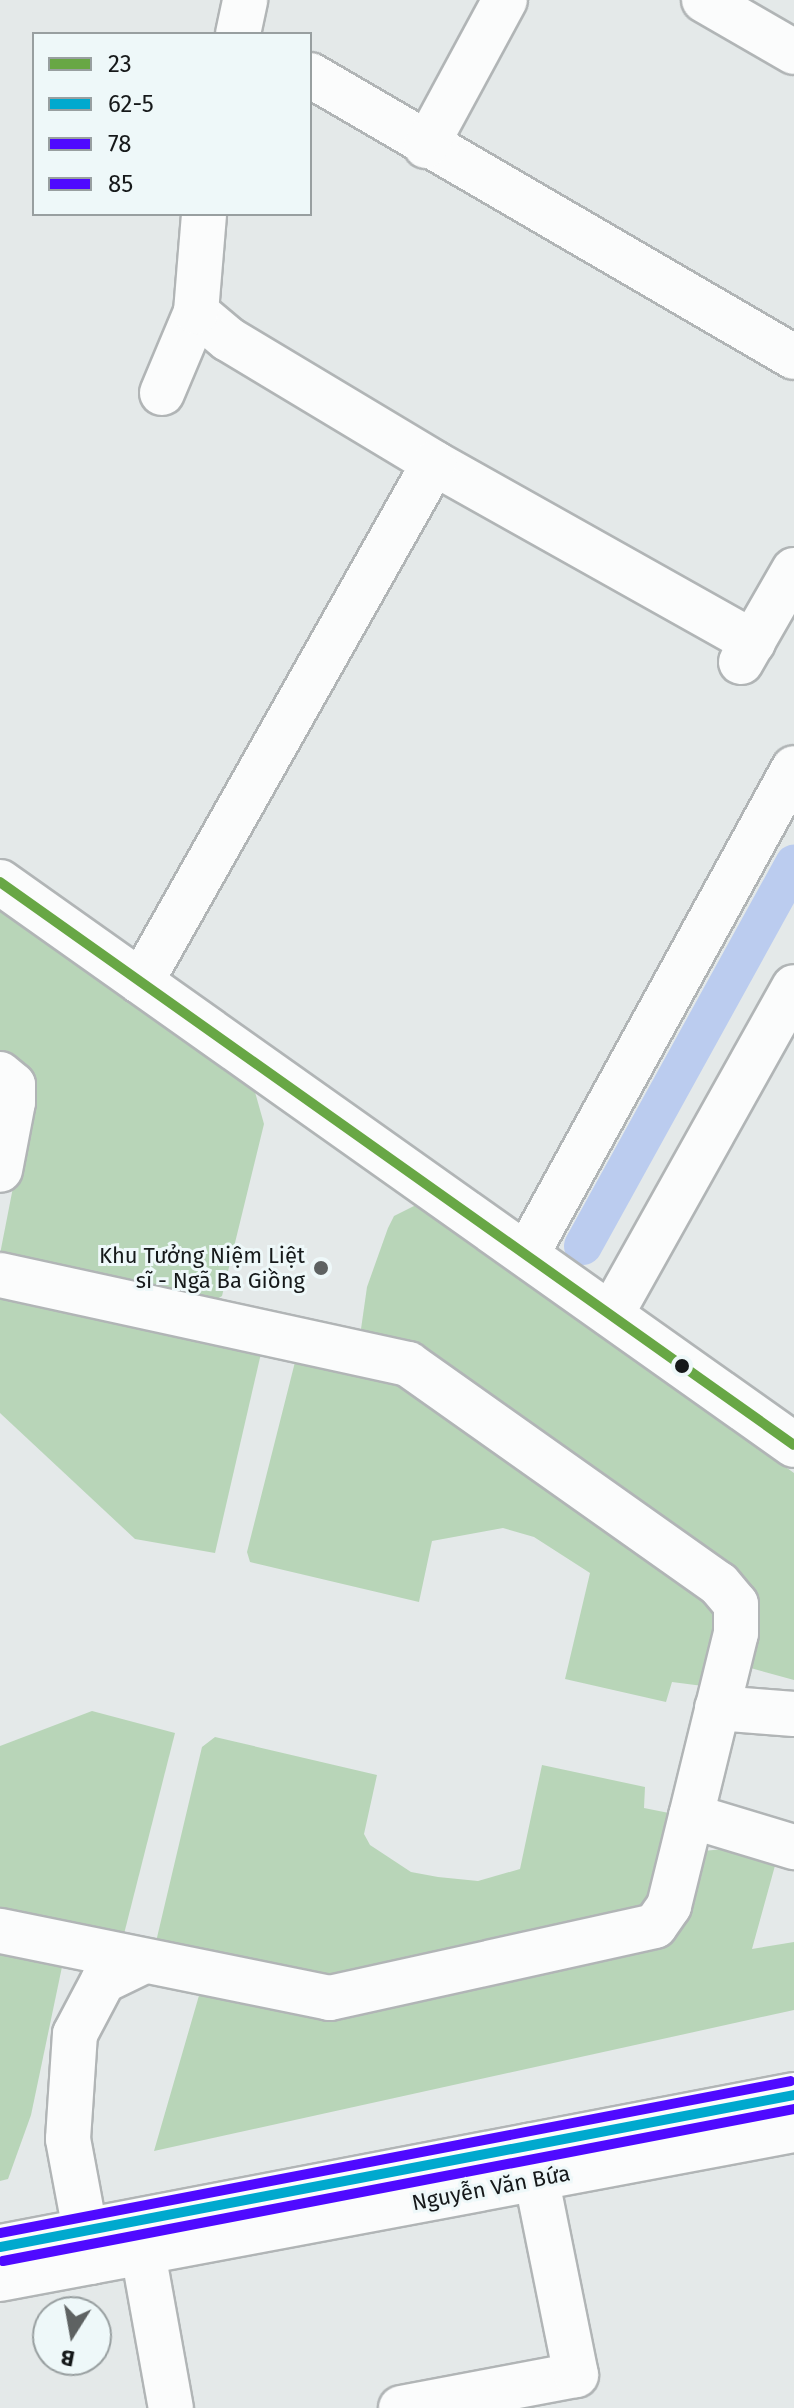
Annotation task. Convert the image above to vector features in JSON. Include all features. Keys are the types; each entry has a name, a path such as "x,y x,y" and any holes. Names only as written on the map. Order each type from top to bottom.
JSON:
{"street":[{"path":"426,146 505,0"},
{"path":"704,0 794,52"},
{"path":"312,76 426,146 794,357"},
{"path":"162,393 196,312 204,216"},
{"path":"196,312 434,463 747,652 794,570"},
{"path":"141,982 434,463"},
{"path":"528,1252 794,768"},
{"path":"0,882 613,1311 794,1445"},
{"path":"613,1311 794,987"},
{"path":"0,1074 13,1085 13,1102 0,1170"},
{"path":"0,1275 420,1370 729,1593 736,1633 669,1906 642,1930 330,1998 0,1931"},
{"path":"717,1708 794,1714"},
{"path":"691,1816 794,1847"},
{"path":"86,2247 68,2139 75,2034 103,1981 142,1962"},
{"name":"Nguyễn Văn Bứa","path":"0,2247 86,2247 143,2253 534,2163 794,2095"},
{"name":"Nguyễn Văn Bứa","path":"0,2279 86,2247 534,2163 794,2130"},
{"path":"401,2408 481,2401 576,2375 534,2163"},
{"path":"143,2253 171,2408"}],"green space":[{"path":"0,908 255,1092 264,1124 222,1296 214,1301 0,1254 31,1095 0,1053"},
{"path":"416,1205 794,1473 794,1680 747,1667 754,1606 360,1336 367,1287 388,1228 394,1216"},
{"path":"0,1287 262,1349 215,1553 135,1539 0,1413"},
{"path":"296,1358 390,1374 719,1606 703,1686 672,1682 666,1702 565,1679 590,1573 534,1537 503,1528 432,1541 419,1602 250,1562 247,1552"},
{"path":"92,1711 175,1733 123,1938 0,1916 0,1746"},
{"path":"215,1737 377,1775 364,1834 370,1845 411,1872 438,1877 478,1881 520,1869 542,1765 645,1787 644,1808 674,1814 655,1906 340,1983 155,1946 202,1747"},
{"path":"724,1849 776,1862 752,1949 794,1942 794,2010 154,2151 200,1992 627,1947 703,1851"},
{"path":"0,1945 63,1962 31,2115 8,2179 0,2181"}],"waterway":[{"path":"583,1246 794,863"}],"transit line":[{"name":"23","path":"0,882 794,1445"},
{"name":"85","path":"0,2233 791,2081"},
{"name":"62-5","path":"0,2247 794,2095"},
{"name":"78","path":"3,2261 794,2109"}],"place":[{"name":"Khu Tưởng Niệm Liệt sĩ - Ngã Ba Giồng","path":"321,1268"}]}
